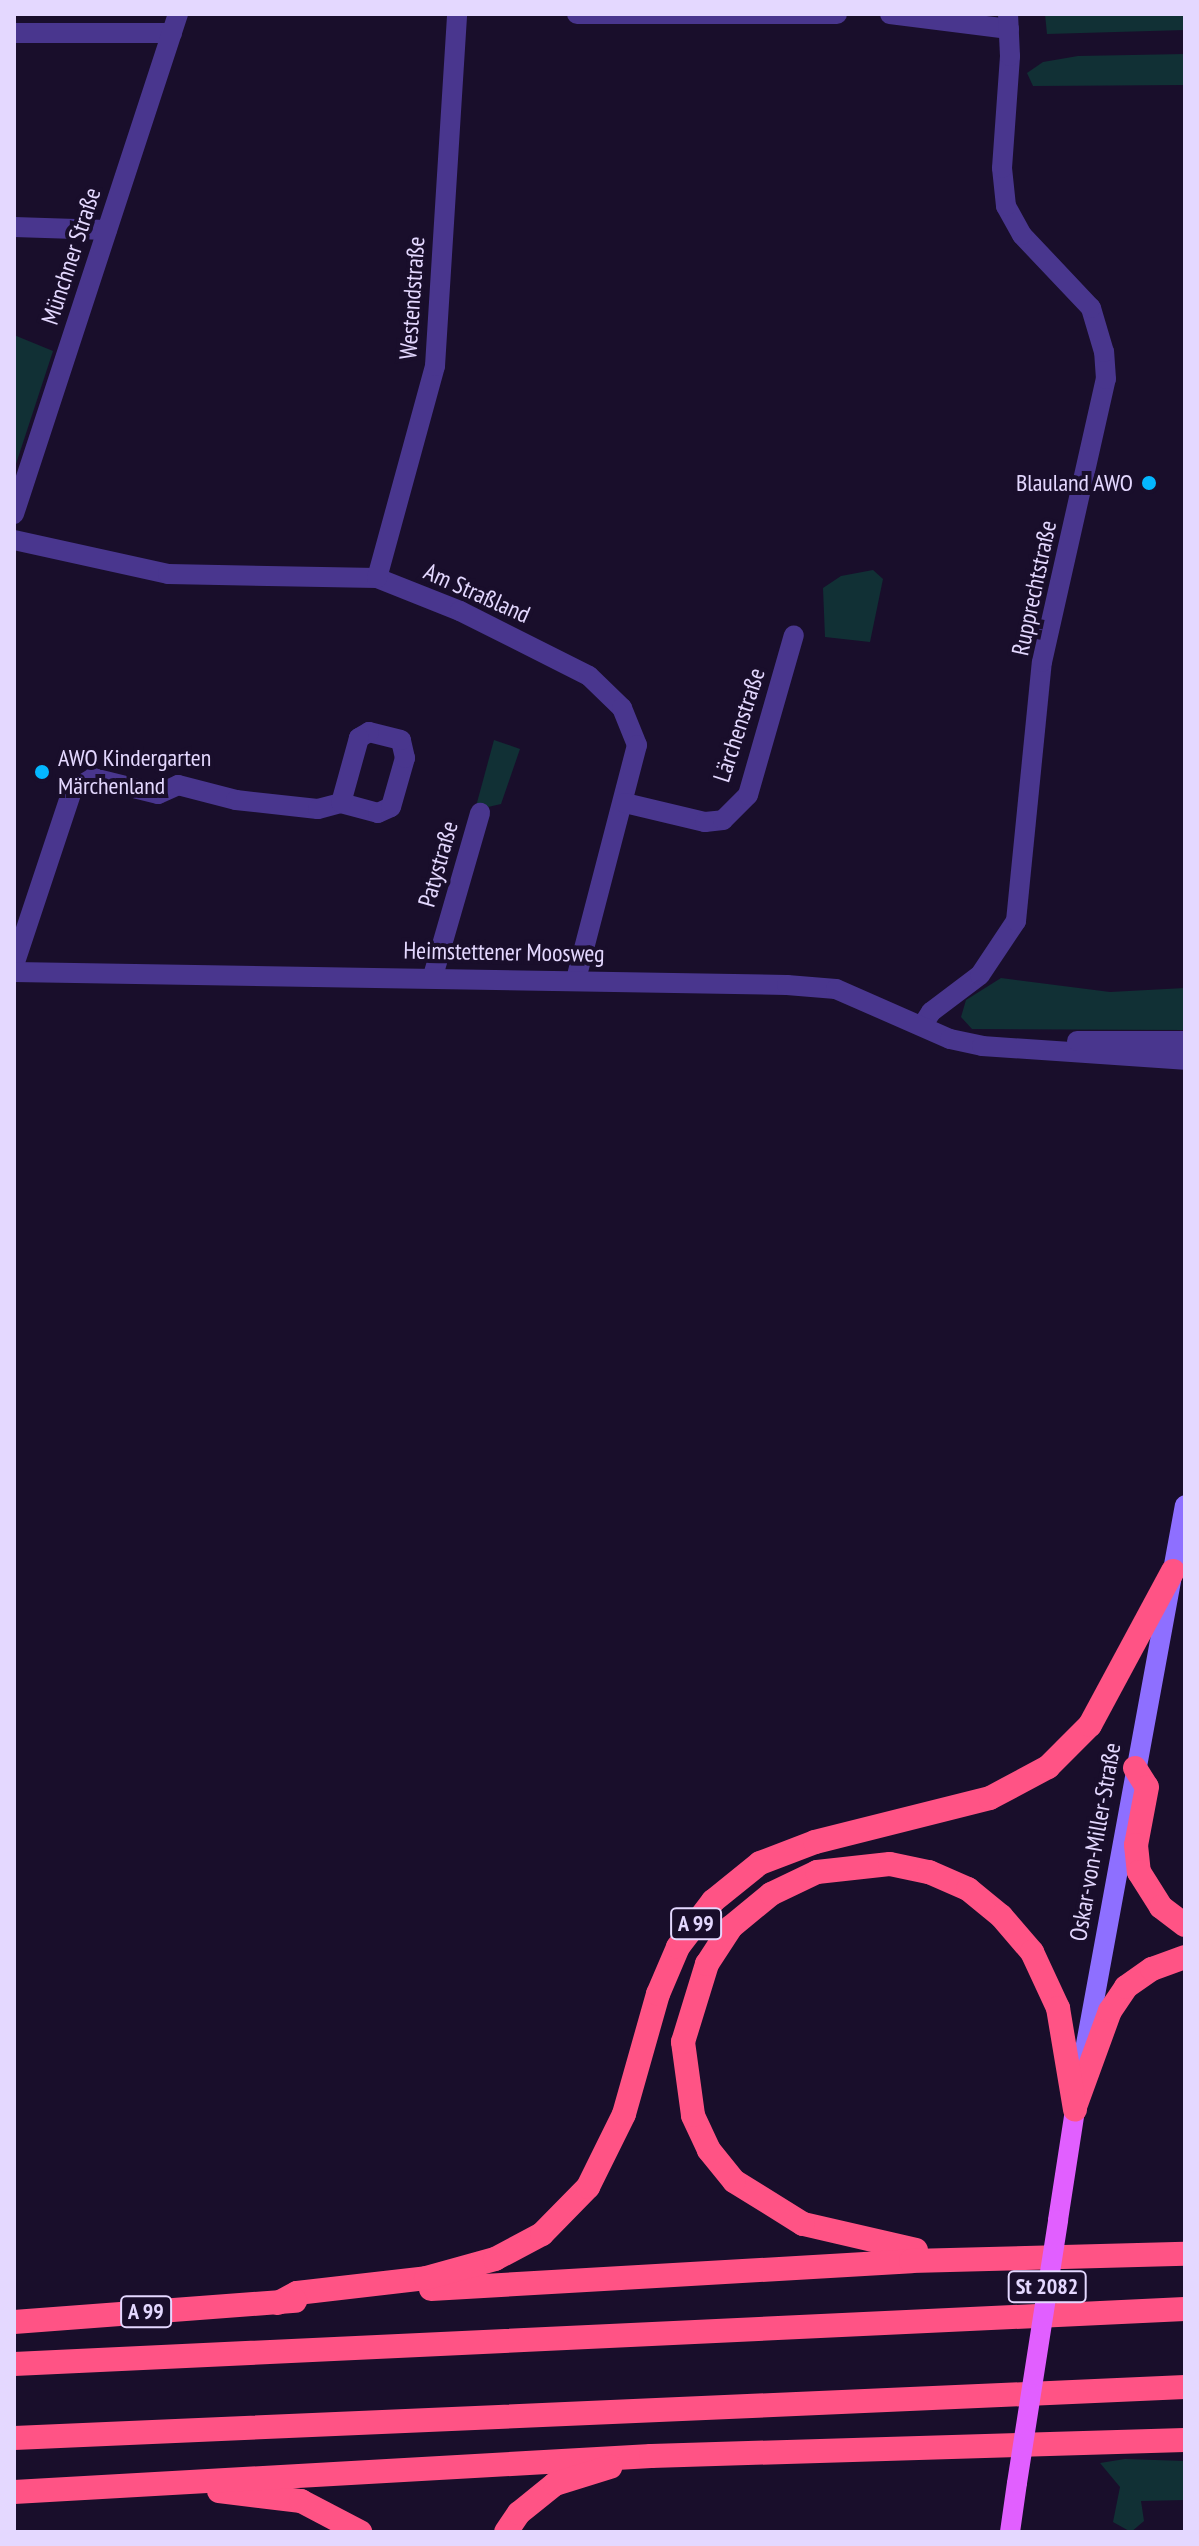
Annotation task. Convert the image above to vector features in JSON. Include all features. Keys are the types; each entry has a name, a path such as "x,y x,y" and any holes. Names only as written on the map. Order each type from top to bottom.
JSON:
{"highway":[{"name":"A 99","path":"278,2303 297,2293 426,2278 495,2259 542,2234 588,2187 624,2114 658,1994 678,1947 713,1901 760,1863 815,1842 990,1798 1048,1767 1090,1725 1173,1571"},
{"path":"1135,1768 1147,1787 1136,1845 1139,1872 1161,1907 1185,1925"},
{"path":"1075,2110 1058,2008 1032,1952 1001,1916 968,1889 929,1872 890,1864 817,1872 771,1894 741,1918 707,1964 683,2042 685,2080 709,2150 734,2181 766,2206 803,2224 907,2250 983,2249 1003,2257 1185,2254"},
{"path":"1075,2110 1110,2011 1126,1987 1152,1969 1185,1957"},
{"name":"A 99","path":"14,2322 278,2303 501,2282 1003,2257"},
{"name":"A 99","path":"14,2364 1185,2309"},
{"path":"14,2438 1185,2387"},
{"path":"1150,2440 1185,2452"},
{"path":"14,2492 138,2481 651,2456 1185,2440"},
{"path":"506,2532 519,2513 555,2484 651,2456"},
{"path":"138,2481 162,2490 244,2491 301,2501 360,2532"}],"main road":[{"name":"Oskar-von-Miller-Straße","path":"1010,2532 1075,2110 1185,1505"}],"street":[{"name":"Westendstraße","path":"377,578 435,366 457,14"},
{"path":"577,14 837,14"},
{"path":"890,14 1008,22"},
{"name":"Rupprechtstraße","path":"922,1026 931,1012 980,975 1016,921 1042,662 1106,379 1104,352 1091,308 1022,235 1006,206 1002,168 1008,22"},
{"path":"14,33 175,24"},
{"name":"Münchner Straße","path":"14,514 175,24"},
{"path":"14,227 107,230"},
{"name":"Am Straßland","path":"14,540 168,574 377,578 460,611 589,676 622,708 637,745 625,803 576,979"},
{"name":"Lärchenstraße","path":"625,803 705,822 723,820 748,795 794,635"},
{"path":"14,965 72,791 93,778 158,794 178,785 236,800 318,809 341,803"},
{"name":"Patystraße","path":"433,976 480,813"},
{"name":"Heimstettener Moosweg","path":"14,972 433,976 836,989 922,1026 982,1046 1185,1060"},
{"name":"Heimstettener Moosweg","path":"982,1046 1185,1041"}],"green space":[{"path":"1045,14 1185,14 1185,30 1047,34"},
{"path":"1185,54 1185,85 1033,86 1027,73 1043,62 1078,56"},
{"path":"14,335 53,351 14,470"},
{"path":"873,570 883,579 870,642 825,637 823,588 841,576"},
{"path":"494,740 520,749 501,804 475,810"},
{"path":"1001,978 1110,992 1185,988 1185,1030 972,1029 961,1017 966,1000"},
{"path":"1125,2459 1185,2461 1185,2500 1141,2501 1144,2521 1131,2532 1113,2522 1120,2487 1100,2463"}],"place":[{"name":"Blauland AWO","path":"1149,483"},
{"name":"AWO Kindergarten Märchenland","path":"42,772"}]}
